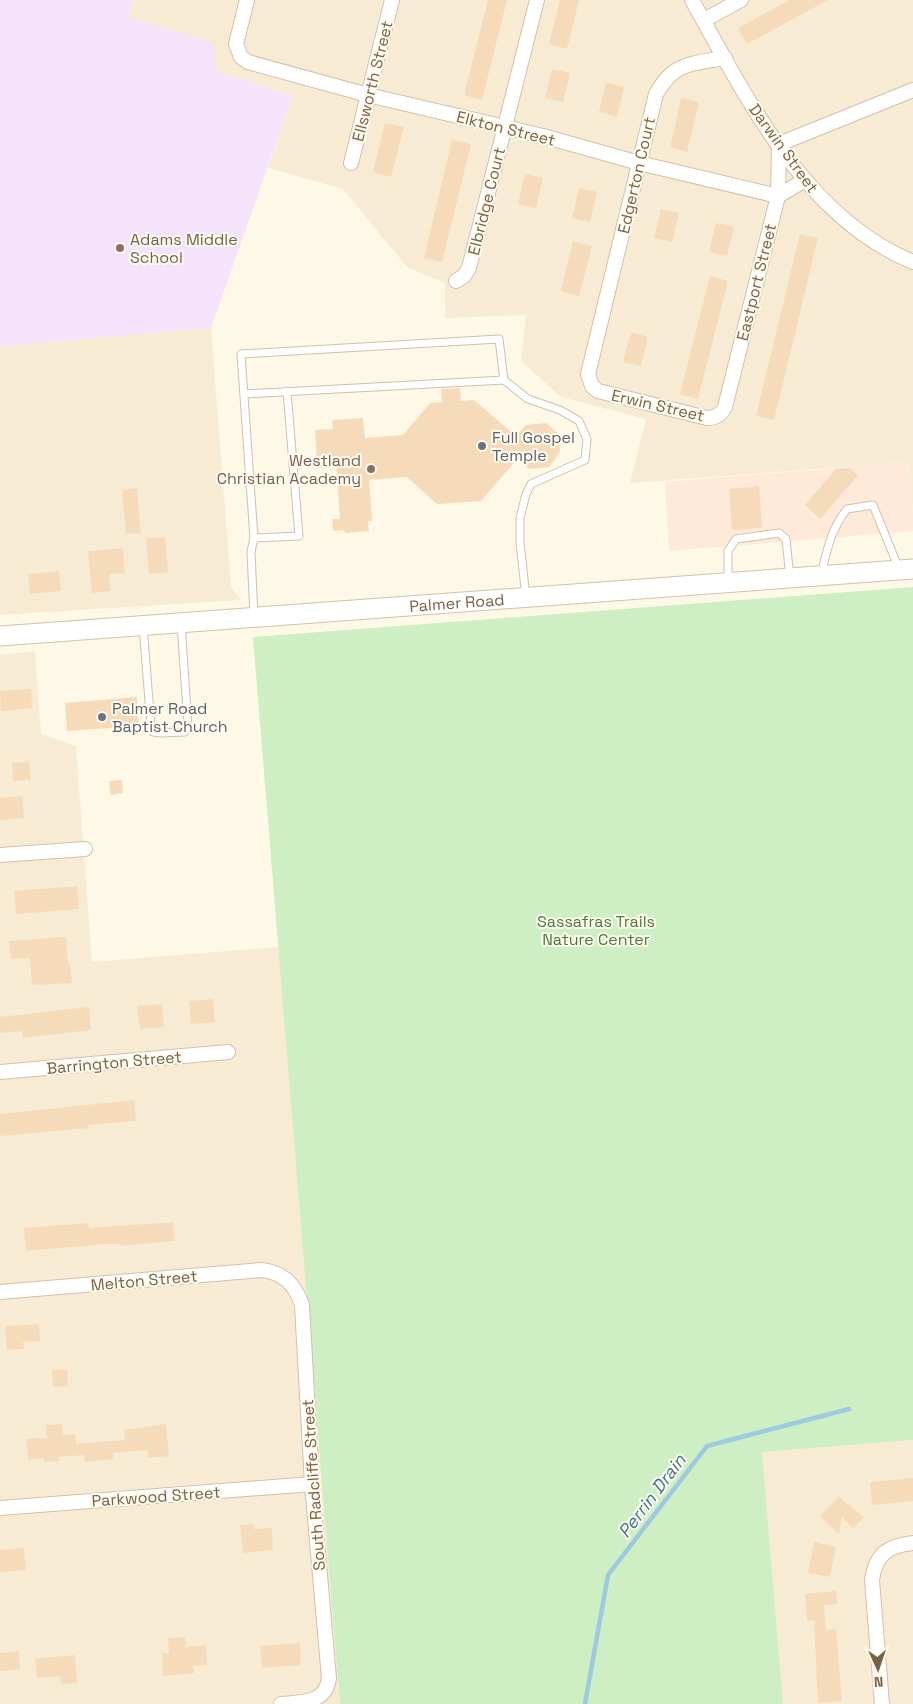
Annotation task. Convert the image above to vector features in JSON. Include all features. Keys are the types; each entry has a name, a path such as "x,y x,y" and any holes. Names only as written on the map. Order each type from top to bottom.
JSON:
{"street":[{"name":"Elkton Street","path":"247,0 236,44 240,57 248,62 368,95 542,136 639,163 778,196"},
{"name":"Ellsworth Street","path":"351,163 392,0"},
{"name":"Elbridge Court","path":"456,281 464,276 469,268 537,0"},
{"name":"Darwin Street","path":"692,0 757,114 805,180 853,228 888,250 913,262"},
{"path":"704,20 741,0"},
{"name":"Edgerton Court","path":"598,336 656,94 665,80 674,72 682,68 725,58"},
{"path":"779,144 913,90"},
{"name":"Eastport Street","path":"718,415 722,413 725,407 778,196 779,144"},
{"path":"778,196 805,180"},
{"name":"Erwin Street","path":"598,336 588,374 592,386 598,391 707,418 713,418 718,415"},
{"name":"Palmer Road","path":"0,636 906,569"},
{"path":"0,855 85,849"},
{"name":"Barrington Street","path":"0,1072 228,1052"},
{"name":"Melton Street","path":"0,1292 261,1270 278,1274 287,1279"},
{"name":"South Radcliffe Street","path":"281,1704 308,1702 318,1698 323,1694 329,1678 312,1484 302,1305 298,1294 287,1279"},
{"name":"Parkwood Street","path":"0,1508 312,1484"},
{"path":"882,1704 872,1580 874,1567 882,1554 893,1547 913,1543"}],"lane":[{"path":"254,617 251,552 254,538 241,354 499,339 504,380"},
{"path":"244,394 504,380 528,399 560,410 579,421 587,439 585,460 531,484 526,494 520,518 520,543 526,597"},
{"path":"254,538 299,536 287,392"},
{"path":"821,576 828,545 837,522 847,509 873,505 906,569"},
{"path":"728,583 728,551 736,539 779,532 786,539 790,578"},
{"path":"143,625 151,726 153,732 160,734 186,732 188,726 181,623"}],"shaded area":[{"name":"Adams Middle School","path":"0,0 133,0 129,18 214,43 214,59 218,72 293,95 211,328 0,346"},
{"path":"133,0 913,0 913,512 908,462 630,483 646,419 561,397 521,361 526,315 445,318 445,283 407,267 343,189 268,168 293,95 218,72 214,59 128,18"},
{"path":"211,328 231,587 241,600 0,615 0,346"},
{"path":"908,462 913,531 669,551 665,482"},
{"path":"35,651 41,734 76,746 92,962 279,947 340,1704 0,1704 0,655"},
{"path":"913,1440 913,1704 783,1704 762,1452"}],"green space":[{"name":"Sassafras Trails Nature Center","path":"913,587 913,1440 762,1452 783,1704 340,1704 253,637"}],"building":[{"path":"488,0 507,0 482,100 464,95"},
{"path":"560,0 579,0 567,49 549,44"},
{"path":"790,0 828,0 747,44 738,28"},
{"path":"552,69 570,73 563,102 545,98"},
{"path":"606,83 624,87 617,117 599,112"},
{"path":"681,98 699,102 687,152 670,147"},
{"path":"385,123 404,127 391,177 373,172"},
{"path":"452,140 471,144 442,262 424,258"},
{"path":"525,174 543,178 536,208 518,204"},
{"path":"579,188 597,192 590,222 572,218"},
{"path":"661,209 679,213 672,242 654,238"},
{"path":"716,223 734,227 727,256 709,252"},
{"path":"800,234 818,238 774,420 756,416"},
{"path":"573,241 592,246 579,296 561,291"},
{"path":"710,276 728,281 698,399 680,394"},
{"path":"631,332 648,337 641,366 623,362"},
{"name":"Full Gospel Temple","path":"460,388 461,401 474,400 516,436 526,425 546,423 559,434 560,452 549,467 529,469 517,459 481,501 437,504 407,477 369,480 372,521 368,521 369,531 345,533 344,530 333,531 332,519 340,519 336,460 317,462 315,430 333,429 332,420 363,418 365,438 403,435 430,403 442,402 441,389"},
{"path":"849,468 858,475 820,519 805,505 836,469"},
{"path":"759,486 762,528 732,530 729,489"},
{"path":"137,488 141,533 126,534 122,490"},
{"path":"165,537 168,572 149,574 146,538"},
{"path":"123,548 125,573 109,574 111,591 92,593 88,551"},
{"path":"59,571 61,591 30,594 28,574"},
{"path":"31,689 32,708 1,711 0,691"},
{"name":"Palmer Road Baptist Church","path":"137,697 139,726 67,731 65,703"},
{"path":"29,762 31,780 13,781 12,763"},
{"path":"122,780 123,793 111,795 109,781"},
{"path":"22,796 24,818 0,820 0,798"},
{"path":"77,886 79,909 16,914 14,891"},
{"path":"66,937 68,964 70,964 72,983 32,985 30,958 11,959 9,941"},
{"path":"213,999 215,1022 191,1024 189,1001"},
{"path":"162,1004 164,1027 140,1029 137,1006"},
{"path":"89,1007 91,1030 23,1038 22,1031 0,1033 0,1017"},
{"path":"134,1100 136,1121 88,1125 89,1128 0,1136 0,1114"},
{"path":"173,1222 175,1241 120,1246 120,1244 106,1244 26,1251 24,1228 88,1223 89,1228"},
{"path":"39,1324 40,1341 23,1342 24,1349 7,1350 5,1326"},
{"path":"67,1369 68,1386 53,1387 52,1370"},
{"path":"62,1424 63,1435 75,1434 76,1444 125,1440 124,1430 166,1424 169,1456 148,1458 148,1450 113,1453 114,1459 85,1462 84,1455 59,1457 59,1461 44,1462 44,1458 28,1460 26,1439 47,1438 46,1425"},
{"path":"913,1478 913,1501 872,1505 870,1482"},
{"path":"839,1497 864,1517 853,1528 842,1517 839,1534 820,1516"},
{"path":"254,1524 254,1529 272,1528 273,1550 243,1553 240,1525"},
{"path":"814,1542 836,1547 830,1577 808,1573"},
{"path":"24,1548 26,1570 0,1572 0,1550"},
{"path":"836,1591 837,1604 824,1605 826,1630 836,1629 842,1701 818,1703 814,1620 807,1621 805,1594"},
{"path":"185,1637 186,1647 206,1645 207,1665 193,1666 194,1673 163,1676 162,1653 169,1653 168,1638"},
{"path":"300,1643 301,1665 262,1668 260,1646"},
{"path":"19,1651 20,1669 0,1671 0,1653"},
{"path":"75,1655 77,1683 61,1684 60,1676 37,1678 35,1659"}],"waterway":[{"name":"Perrin Drain","path":"585,1704 608,1575 707,1446 849,1409"}],"place":[{"name":"Adams Middle School","path":"120,248"},
{"name":"Full Gospel Temple","path":"482,446"},
{"name":"Westland Christian Academy","path":"371,469"},
{"name":"Palmer Road Baptist Church","path":"102,717"}]}
